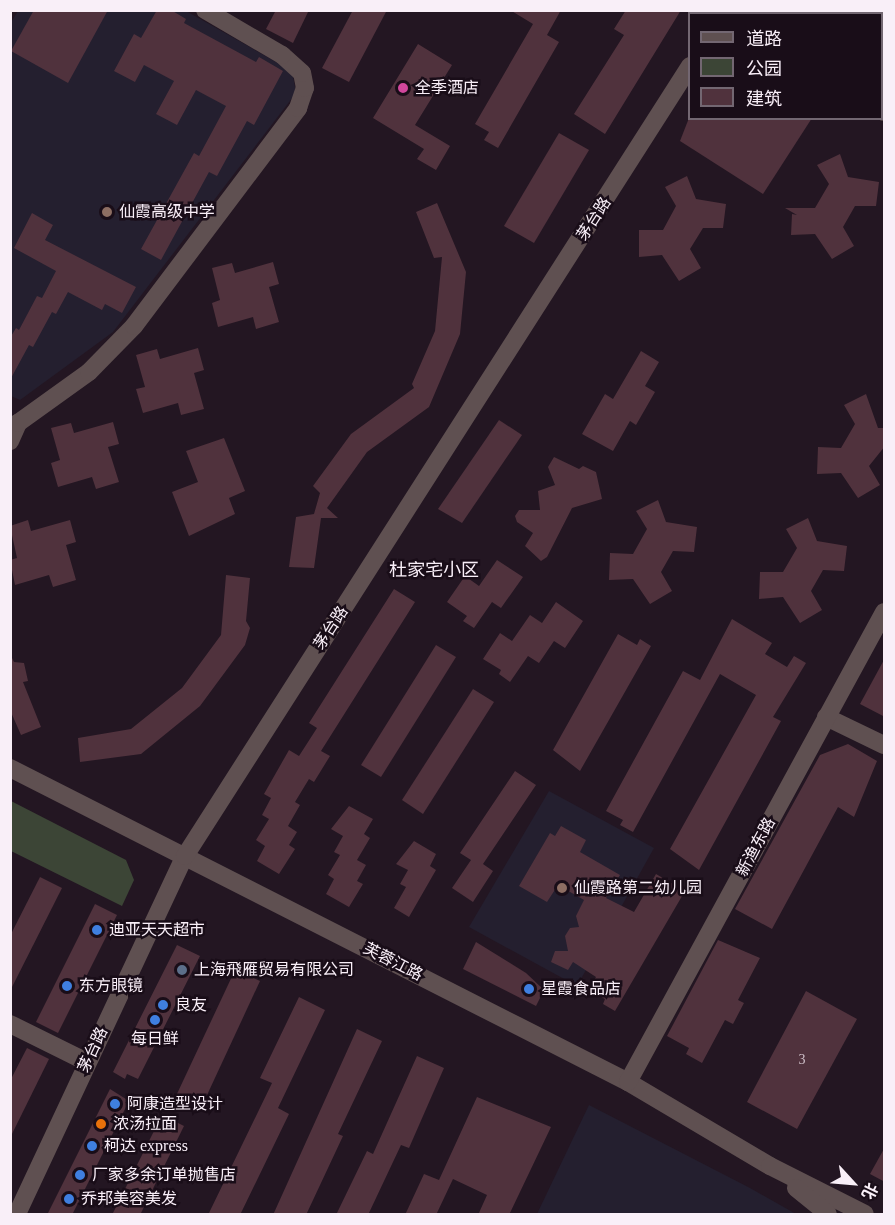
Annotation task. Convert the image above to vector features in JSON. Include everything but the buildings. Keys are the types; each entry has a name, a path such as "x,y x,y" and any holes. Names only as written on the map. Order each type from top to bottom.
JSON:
{"street":[{"path":"10,441 18,423 89,372 134,326 298,108 305,88 302,73 282,56 205,10"},
{"name":"茅台路","path":"16,1215 185,856 688,69"},
{"name":"新渔东路","path":"628,1082 885,612"},
{"path":"826,717 885,745"},
{"name":"芙蓉江路","path":"10,768 628,1082 770,1166 865,1215"},
{"path":"10,1024 87,1062"},
{"name":"芙蓉江路","path":"770,1166 828,1215"}],"shaded area":[{"name":"仙霞高级中学","path":"18,11 186,11 292,71 296,93 113,332 20,400 11,396 10,24"},
{"name":"仙霞路第二幼儿园","path":"549,791 654,848 577,986 469,927"},
{"path":"589,1105 750,1188 796,1214 537,1214"}],"green space":[{"path":"11,801 126,860 134,880 122,906 11,851"}],"place":[{"name":"全季酒店","path":"403,88"},
{"name":"仙霞高级中学","path":"107,212"},
{"name":"仙霞路第二幼儿园","path":"562,888"},
{"name":"迪亚天天超市","path":"97,930"},
{"name":"上海飛雁贸易有限公司","path":"182,970"},
{"name":"东方眼镜","path":"67,986"},
{"name":"星霞食品店","path":"529,989"},
{"name":"良友","path":"163,1005"},
{"name":"每日鲜","path":"155,1020"},
{"name":"阿康造型设计","path":"115,1104"},
{"name":"浓汤拉面","path":"101,1124"},
{"name":"柯达 express","path":"92,1146"},
{"name":"厂家多余订单抛售店","path":"80,1175"},
{"name":"乔邦美容美发","path":"69,1199"}],"district":[{"name":"杜家宅小区","path":"434,570"}]}
